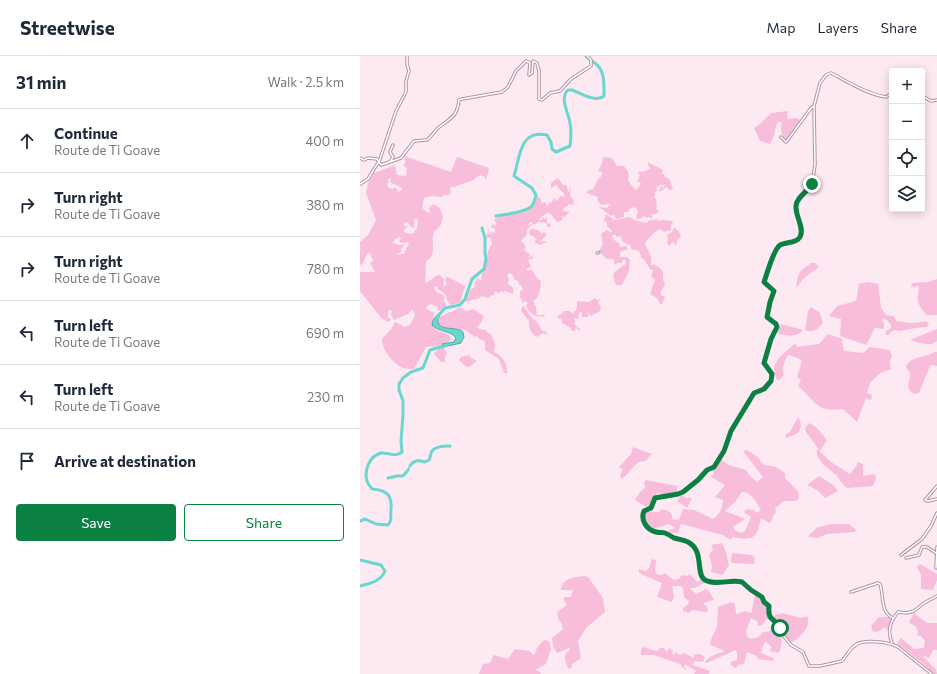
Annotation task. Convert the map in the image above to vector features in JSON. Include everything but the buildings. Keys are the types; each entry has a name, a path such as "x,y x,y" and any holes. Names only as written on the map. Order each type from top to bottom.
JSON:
{"street":[{"path":"360,184 368,179 379,162 396,111 406,92 406,81 409,71 407,56"},
{"path":"360,158 364,160 371,158 377,159 381,164 401,158 414,141 427,140 449,121 457,112 459,100 502,92 505,90 516,71 526,61 530,63 528,75 532,73 533,61 537,63 539,70 539,99 542,100 550,93 560,91 571,79 591,66 591,60 587,56"},
{"path":"889,95 886,97 879,96 831,73 820,83 814,106 816,152 812,184 797,202 796,206 801,232 800,237 798,240 781,245 776,250 764,282 774,291 767,317 776,324 777,327 771,339 764,363 772,374 771,381 764,389 754,393 731,431 724,451 714,467 707,470 698,480 683,492 655,498 651,508 644,511 642,520 655,532 664,532 672,537 689,542 699,554 701,575 704,579 711,582 742,582 762,597 764,602 769,606 768,613 770,618 778,625 782,634 791,645 803,652 810,666 835,664 842,661 850,650 862,642 892,643"},
{"path":"925,98 931,101 937,100"},
{"path":"781,136 786,142 810,108 814,106"},
{"path":"390,162 393,157 390,152 393,145"},
{"path":"937,486 925,500 928,501 937,499"},
{"path":"901,556 922,539 931,526 937,512"},
{"path":"906,558 919,555 922,547 927,547 936,553"},
{"path":"936,568 937,547"},
{"path":"851,592 878,583 880,584 883,605 886,612 893,618"},
{"path":"932,674 892,643 889,635 889,628 893,618 898,612 906,613 914,611 924,603 937,596"}],"shaded area":[{"path":"788,111 787,119 797,118 801,121 786,141 781,132 782,122 778,122 770,144 760,141 754,128 771,113"},
{"path":"404,154 407,157 451,172 457,157 489,168 486,180 485,177 480,175 474,180 450,187 451,192 449,195 424,198 422,208 426,212 430,213 429,208 433,204 439,207 443,216 442,222 434,232 432,256 426,261 425,283 440,275 444,279 443,286 447,285 445,280 446,277 448,277 465,286 460,303 450,305 444,293 436,286 434,288 436,292 442,294 445,298 443,300 447,305 439,311 436,306 431,304 427,306 427,309 434,313 432,322 434,328 451,337 448,343 426,347 414,369 403,368 397,365 385,351 382,343 382,339 392,328 394,323 396,322 404,327 410,325 415,315 412,309 408,314 394,320 391,315 392,311 388,311 388,317 391,319 389,322 382,319 360,291 360,272 375,272 370,263 373,261 370,253 367,254 360,266 360,242 368,235 376,220 366,193 368,183 374,173 395,165 397,175 406,176 407,168 403,165 405,160 403,160 405,159","holes":["389,178 391,178 390,182 402,188 402,190 399,192 395,187 392,189 389,188 387,185","416,218 418,221 417,229 414,231 415,233 412,233 411,237 411,234 404,232 404,229 408,227 404,226 404,223 407,222 412,228 414,227 414,220","399,237 401,238 399,242 409,243 404,254 397,254 401,252 404,244 400,245 393,243 395,239"]},
{"path":"603,157 612,158 617,166 624,166 628,172 628,180 630,184 636,190 641,184 640,182 637,182 640,175 638,173 640,171 642,172 650,169 647,162 663,170 661,174 664,174 664,176 669,179 673,189 669,190 667,187 659,192 661,186 663,189 665,185 660,185 656,188 657,190 654,198 656,199 656,209 659,211 656,214 651,215 653,219 649,217 646,218 645,216 639,219 636,218 638,211 635,207 629,209 629,212 624,212 624,217 616,219 614,215 611,216 599,207 607,208 610,204 601,205 597,200 598,197 586,193 593,189 598,179 601,177 602,172 598,171"},
{"path":"558,178 563,185 566,185 569,192 569,188 571,188 570,196 574,200 574,205 569,204 564,207 563,211 570,212 564,217 561,216 563,220 557,222 550,213 548,213 538,220 542,220 543,217 545,219 547,218 547,223 538,222 534,225 531,222 529,223 528,225 531,224 532,226 530,226 527,230 527,234 521,241 526,246 523,251 525,249 525,252 529,253 529,255 531,254 528,258 534,255 532,259 528,260 531,267 526,269 528,271 531,269 541,281 539,295 533,301 536,307 537,315 544,315 545,318 532,314 526,306 528,303 525,301 522,303 520,291 523,290 521,285 519,285 519,282 514,279 512,274 509,273 507,275 509,280 508,284 513,288 513,294 504,290 504,293 501,291 498,294 495,291 494,295 490,296 489,298 482,296 466,302 471,289 474,288 476,284 474,284 478,278 480,281 482,279 481,277 487,260 488,251 492,244 490,237 486,239 487,233 494,235 488,232 488,229 489,232 495,233 495,229 491,227 494,224 495,227 497,224 494,220 498,217 527,211 530,209 535,200 534,198 538,196 541,199 541,203 546,202 547,207 554,198 556,198 556,201 561,196 565,197 557,185 551,189 551,183"},
{"path":"606,214 614,220 630,217 634,220 647,223 648,221 659,219 657,222 661,220 672,221 673,223 671,225 671,230 664,232 660,229 646,241 645,245 651,256 651,266 653,264 659,267 663,272 665,285 661,291 661,295 665,297 662,304 660,304 657,298 650,294 655,280 651,276 653,270 650,269 644,259 642,259 639,251 631,249 631,246 623,241 621,236 616,237 616,235 612,235 614,240 619,243 620,247 626,246 628,249 620,252 620,257 627,257 630,260 629,271 622,285 616,285 613,274 625,265 626,262 624,259 621,263 617,263 616,265 614,264 614,259 607,259 599,252 603,244 601,234 607,230 610,232 612,231 604,221"},
{"path":"547,223 551,224 550,227 547,227"},
{"path":"674,228 679,231 681,238 678,239 676,245 673,242 669,246 667,243 668,238 666,236 672,232"},
{"path":"531,229 538,230 542,234 543,232 546,233 540,242 546,242 540,245 534,242 537,239 529,234"},
{"path":"811,263 815,263 819,267 804,278 796,288 801,271"},
{"path":"937,279 937,315 927,315 918,302 919,286 911,287 912,283 928,282"},
{"path":"868,282 878,284 881,308 886,315 894,316 896,321 914,323 926,321 929,324 927,327 900,331 894,330 888,335 885,334 886,331 891,328 891,325 887,320 883,319 884,329 875,328 866,345 840,336 841,319 829,316 837,306 856,301 859,284"},
{"path":"595,298 598,300 601,299 598,302 601,307 600,311 591,316 589,313 588,317 582,317 582,313 580,312 578,319 574,318 574,324 580,328 580,330 575,328 575,331 570,330 571,328 562,323 562,319 558,318 558,315 564,311 570,311 573,314 577,308 577,301 589,302"},
{"path":"523,305 530,316 538,323 542,331 546,332 546,335 543,333 537,337 535,336 530,328 529,321 521,311"},
{"path":"460,307 466,311 473,309 484,316 481,323 477,327 486,330 492,335 495,346 494,352 500,355 504,360 507,366 507,373 504,373 499,359 485,350 485,341 479,339 477,336 473,337 473,335 466,330 447,329 438,325 439,317"},
{"path":"811,307 820,313 823,323 813,331 805,330 808,311"},
{"path":"438,314 440,316 438,318 438,323 440,326 463,332 464,337 461,343 444,347 442,344 454,342 456,338 453,335 437,329 432,325 433,320"},
{"path":"781,324 803,330 794,335 780,334 777,333"},
{"path":"937,329 937,341 934,343 924,344 910,340"},
{"path":"828,334 842,339 844,351 863,353 870,347 890,350 892,357 890,360 890,366 892,369 882,372 870,383 867,393 872,395 871,400 866,398 857,422 843,409 827,409 817,405 798,386 801,380 797,377 802,361 798,358 788,355 783,367 784,374 781,379 777,380 774,371 776,362 795,343 797,347 819,344"},
{"path":"444,347 447,354 445,356 445,362 441,362 434,354 439,348"},
{"path":"937,352 937,366 930,366 919,393 914,394 908,388 910,374 906,366 909,362 916,358"},
{"path":"469,355 477,361 469,367 465,366 459,360 461,357"},
{"path":"798,417 801,427 798,433 786,438 786,434 790,432"},
{"path":"809,423 816,427 827,440 820,451 806,432 805,428"},
{"path":"633,447 652,454 645,461 635,465 621,479 620,476 623,469 619,467 631,454"},
{"path":"817,449 831,462 850,474 857,465 857,462 863,464 863,476 875,474 876,479 873,486 847,488 842,484 837,476 820,461"},
{"path":"747,450 758,457 765,465 776,467 785,473 785,478 797,490 799,495 797,501 784,501 775,508 776,512 772,521 769,523 761,518 756,534 746,539 733,537 730,540 723,535 681,524 678,533 670,533 668,530 674,529 674,527 669,524 653,529 643,519 644,512 659,512 662,509 670,512 672,519 679,520 683,509 694,510 713,519 720,511 723,503 723,500 715,497 725,485 711,477 714,473 712,470 716,467 720,459 729,465 746,470 757,482 763,477 743,451","holes":["742,492 751,495 761,510 757,513 753,510 747,509 744,512 751,517 745,531 741,533 733,527 745,519 725,511 736,501"]},
{"path":"819,476 832,484 838,491 825,498 817,490 807,485"},
{"path":"646,480 677,486 677,493 662,496 659,493 653,500 650,509 635,500 640,492 645,488 644,482"},
{"path":"681,495 686,498 692,498 687,508 677,501"},
{"path":"832,524 849,524 856,530 855,532 827,534 818,538 809,537 809,535 818,527"},
{"path":"722,543 729,565 722,575 711,572 712,566 709,555 713,550 711,545"},
{"path":"732,553 752,555 755,558 754,564 733,563 731,561"},
{"path":"652,559 656,560 655,571 658,575 665,573 674,580 679,579 682,575 687,576 690,574 697,582 702,580 704,583 695,588 690,588 696,594 706,589 709,591 714,600 703,603 708,608 707,612 692,610 689,613 683,611 683,608 689,601 684,597 683,588 680,586 672,586 674,596 672,602 657,597 662,583 639,572 639,569 646,571 648,570"},
{"path":"920,564 937,574 937,580 933,590 921,589 921,575 917,567"},
{"path":"584,576 588,577 603,598 605,612 586,628 578,641 581,658 572,664 571,669 568,668 565,658 567,652 570,650 569,648 557,653 553,646 552,638 563,629 557,612 567,605 563,599 565,597 571,597 573,590 561,590 562,586 569,579"},
{"path":"756,594 761,597 762,602 767,606 767,615 769,618 762,625 758,626 757,621 751,618 746,631 747,636 750,639 756,638 761,635 761,633 770,631 773,622 780,632 782,640 781,649 779,653 769,651 772,647 766,642 764,643 761,653 773,658 773,661 758,659 757,656 747,652 744,664 738,665 735,668 731,665 731,662 737,660 737,652 735,650 707,663 705,662 711,656 724,652 723,650 710,644 717,626 718,607 731,602 735,604 736,614 745,611 751,613"},
{"path":"782,613 801,618 807,616 807,628 791,643 783,635 780,624 772,619 775,615"},
{"path":"914,613 927,623 937,623 937,650 933,650 929,658 922,655 936,670 937,674 934,674 897,644 901,638 914,649 924,648 925,641 921,636 917,635 918,633 916,627 909,622"},
{"path":"879,617 889,617 892,620 888,630 884,627 880,631 873,632 871,626"},
{"path":"544,640 549,641 551,649 546,664 535,670 539,671 541,674 479,674 483,664 490,663 494,655 508,659 515,649 530,651 534,655 537,648"},
{"path":"643,647 657,651 660,648 664,648 667,652 669,648 673,651 672,654 674,655 675,652 680,655 684,653 694,658 694,655 701,655 705,657 703,662 694,661 693,665 710,671 709,674 694,674 696,671 685,664 685,670 680,664 654,655 641,655 641,649"}],"waterway":[{"path":"496,216 524,211 531,207 534,203 536,195 532,188 514,176 522,146 531,136 538,134 547,135 551,142 552,149 556,152 570,146 571,129 564,102 565,93 568,90 572,90 592,98 601,98 604,96 601,70 586,56"},
{"path":"437,317 445,308 460,305 465,299 472,279 484,269 486,259 485,238 482,228"},
{"path":"360,521 365,519 376,524 388,525 390,522 391,500 385,492 372,489 366,477 368,464 373,457 381,453 397,455 402,452 401,441 403,401 399,390 399,384 403,378 411,372 423,368 430,350 447,345"},
{"path":"410,466 416,461 425,462 429,460 433,449 450,446"},
{"path":"408,470 410,466"},
{"path":"388,478 403,476 408,470"},
{"path":"360,560 381,565 385,571 378,580 360,586"}],"route":[{"path":"780,628 770,618 768,613 769,606 764,602 762,597 739,581 711,582 702,578 699,554 695,548 689,542 672,537 664,532 655,532 643,522 642,517 644,511 651,508 655,498 683,492 698,480 707,470 714,467 724,451 731,431 748,402 754,393 764,389 771,381 772,374 764,363 771,339 777,327 776,324 767,317 774,291 764,282 776,250 781,245 798,240 800,237 801,232 796,206 797,202 812,184"}]}
